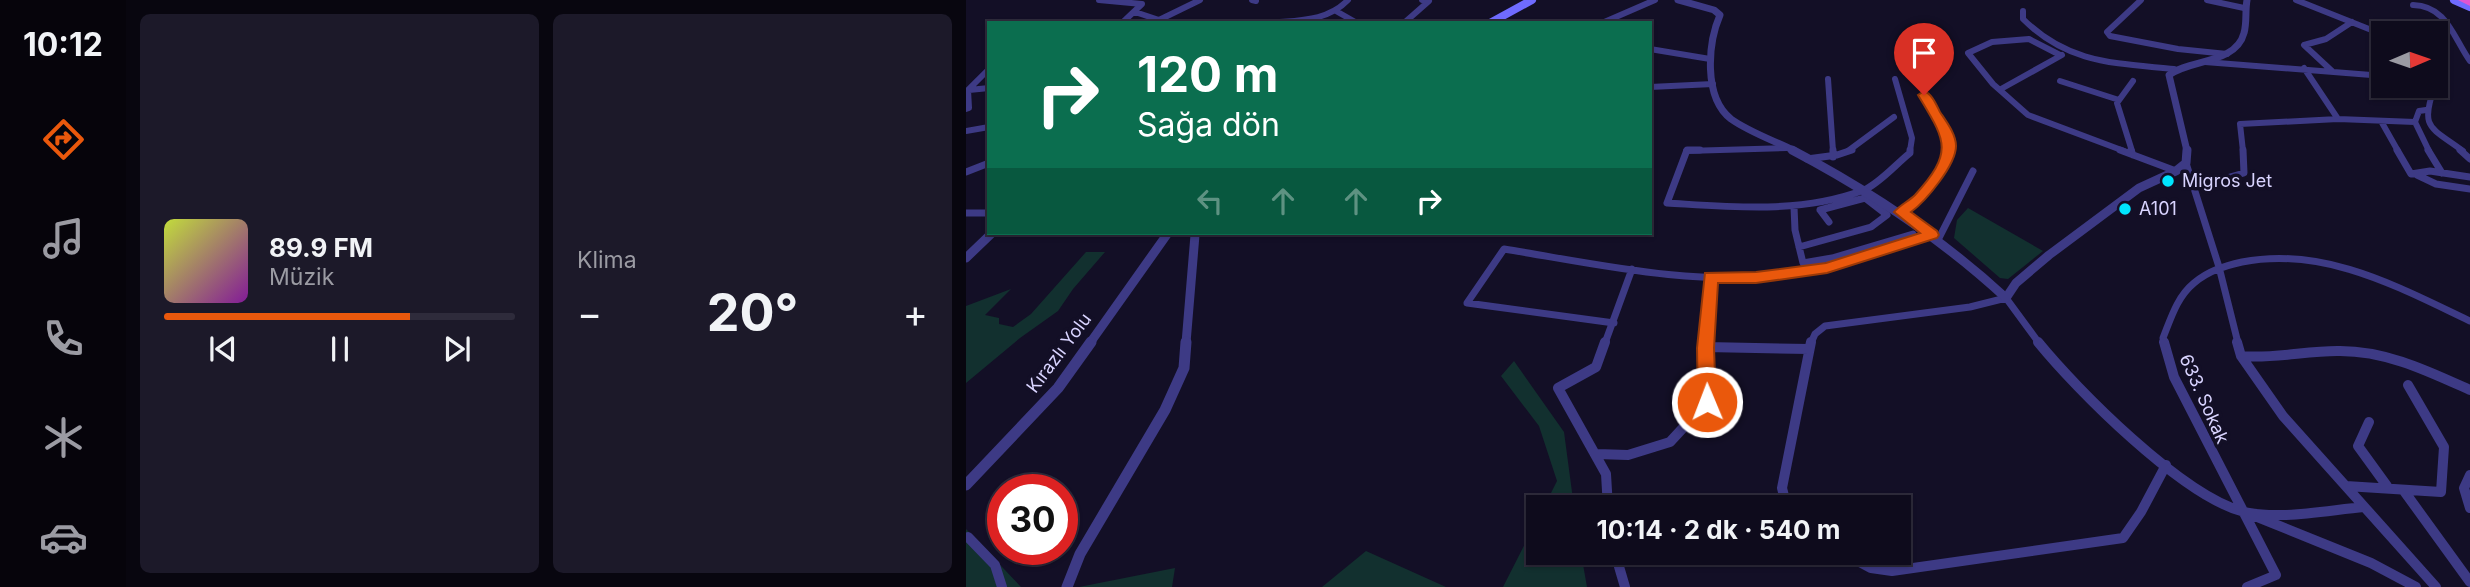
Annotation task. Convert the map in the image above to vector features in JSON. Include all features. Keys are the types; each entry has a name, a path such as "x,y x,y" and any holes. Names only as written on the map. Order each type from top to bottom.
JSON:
{"highway":[{"path":"2463,0 2470,5"}],"main road":[{"path":"1494,21 1532,0"},
{"path":"2454,0 2470,5"}],"street":[{"path":"1099,0 1138,1 1142,4 1124,21"},
{"path":"1135,12 1163,21 1200,0"},
{"path":"1290,21 1310,19 1335,11 1348,0"},
{"path":"1406,21 1429,1 1422,0"},
{"path":"1606,21 1655,0"},
{"path":"1678,0 1714,10 1720,15 1710,42 1710,59 1713,83 1721,107 1730,118 1866,189 1974,267 2006,298 2029,334 2108,419 2199,491 2371,563 2416,587"},
{"path":"2141,0 2108,32 2110,36 2178,49 2228,53 2256,64"},
{"path":"2207,0 2246,4 2244,36 2228,53 2178,66 2169,75 2187,151 2186,163 2219,267 2241,356 2283,416 2436,587"},
{"path":"2297,0 2371,30"},
{"path":"2413,5 2430,7 2447,18 2470,61"},
{"path":"2023,10 2023,19 2031,28 2068,52 2111,65 2174,69"},
{"path":"1335,11 1353,21"},
{"path":"2332,71 2304,45 2326,39 2352,22"},
{"path":"2060,55 2029,39 1992,42 1968,52 2021,110 2033,117 2176,171"},
{"path":"1652,49 1710,59"},
{"path":"2001,89 2068,52"},
{"path":"2199,62 2256,64 2371,75"},
{"path":"2304,68 2338,119"},
{"path":"967,90 987,71"},
{"path":"1828,79 1833,156"},
{"path":"1787,148 1686,150 1667,203 1766,209 1794,207 1866,189 1900,163 1912,146 1895,79"},
{"path":"2060,81 2119,100"},
{"path":"2133,81 2118,103 2133,155"},
{"path":"1652,87 1713,83"},
{"path":"967,90 987,88"},
{"path":"966,109 969,108 967,90"},
{"path":"1901,212 1919,199 1948,158 1950,144 1944,128 1924,95"},
{"path":"2430,98 2426,110 2429,121 2440,136 2470,159"},
{"path":"2426,110 2419,111 2415,122 2424,144 2442,173"},
{"path":"1807,159 1844,155 1894,117"},
{"path":"2192,177 2223,179 2244,173 2240,124 2338,119 2415,122"},
{"path":"2381,121 2410,173 2431,183 2470,189"},
{"path":"966,131 987,127"},
{"path":"1784,495 1782,488 1809,349 1815,334 1825,326 1970,307 2006,298 2016,283 2108,211 2139,188 2176,171 2186,163"},
{"path":"966,173 987,164"},
{"path":"1614,323 1467,303 1504,249 1632,269 1710,277 1756,278 1827,268 1935,237 1973,171"},
{"path":"2417,175 2421,171 2470,177"},
{"path":"1799,247 1871,227 1887,215 1865,198 1820,210 1829,222"},
{"path":"1794,207 1802,263 1832,258 1913,234"},
{"path":"966,213 987,213"},
{"path":"966,258 990,235"},
{"name":"Kırazlı Yolu","path":"966,485 1058,388 1167,235"},
{"path":"1067,587 1080,554 1166,410 1184,368 1195,235"},
{"name":"633. Sokak","path":"2247,587 2276,575 2207,446 2174,377 2163,338 2176,304 2193,283 2219,267 2265,258 2305,258 2386,281 2470,321"},
{"path":"1607,495 1606,474 1597,454 1558,388 1596,367 1632,269"},
{"path":"1597,454 1628,455 1670,442 1707,402 1706,348 1710,277"},
{"path":"1706,348 1809,349"},
{"path":"2241,356 2277,358 2347,351 2384,355 2470,390"},
{"path":"2346,486 2387,486 2404,491 2441,492 2444,447 2408,385"},
{"path":"2369,422 2358,446 2387,486"},
{"path":"1865,565 1892,570 2123,538 2141,512 2166,464"},
{"path":"2470,475 2464,488 2470,508"},
{"path":"2404,491 2470,582"},
{"path":"2244,512 2364,506"},
{"path":"968,537 996,566 1003,577 1002,587"},
{"path":"1619,565 1625,587"}],"green space":[{"path":"1968,208 2043,251 2008,279 2000,278 1954,238 1957,220"},
{"path":"1086,252 1105,252 1058,311 1020,338 966,383 966,306 1011,289 985,315 999,318 999,324 1013,327 1031,314"},
{"path":"1514,361 1564,432 1572,495 1550,495 1557,481 1539,426 1501,376"},
{"path":"966,529 987,551 987,565 1000,565 1021,587 966,587"},
{"path":"1526,542 1526,565 1583,565 1587,587 1503,587"},
{"path":"1366,551 1446,587 1322,587"},
{"path":"1175,568 1172,587 1079,587"}],"place":[{"name":"Migros Jet","path":"2168,181"},
{"name":"A101","path":"2125,209"}],"route":[{"path":"1707,402 1706,348 1710,277 1756,278 1827,268 1931,235 1901,212 1919,199 1948,158 1950,144 1944,128 1924,95"}]}
